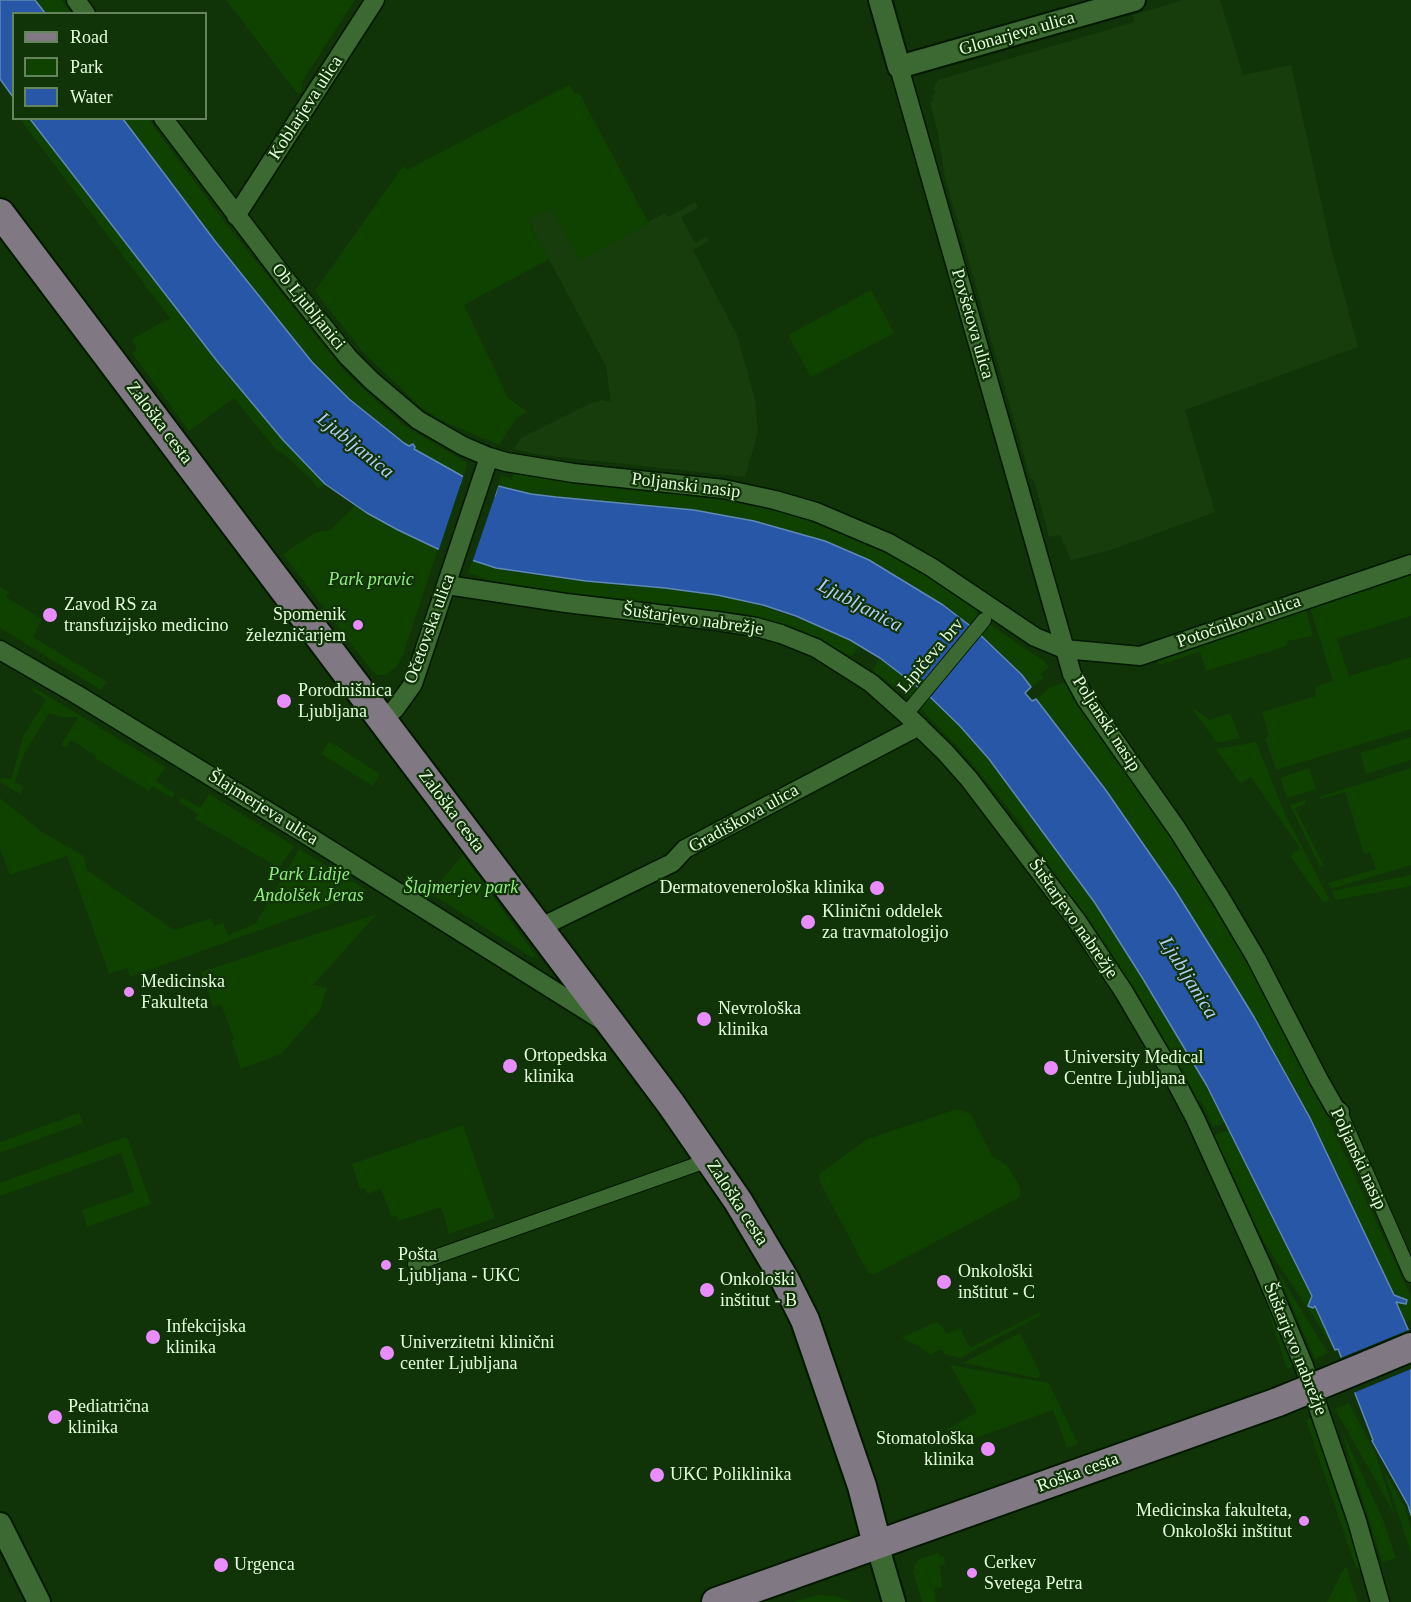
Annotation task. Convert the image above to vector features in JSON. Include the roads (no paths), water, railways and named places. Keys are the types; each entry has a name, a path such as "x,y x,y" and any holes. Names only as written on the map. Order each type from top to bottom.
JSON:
{"main road":[{"name":"Zaloška cesta","path":"0,213 615,1029 758,1233 805,1320 862,1486 877,1544"},
{"name":"Roška cesta","path":"716,1602 1278,1402 1411,1347"}],"street":[{"name":"Koblarjeva ulica","path":"236,216 375,0"},
{"name":"Povšetova ulica","path":"880,0 1064,649"},
{"name":"Glonarjeva ulica","path":"899,67 1134,0"},
{"name":"Ob Ljubljanici","path":"164,120 236,216 348,357 418,420 463,446 489,457"},
{"name":"Poljanski nasip","path":"489,457 573,473 724,489 816,512 890,543 931,567 1035,637 1064,649 1072,674 1085,698 1177,829 1256,958 1335,1108 1340,1112 1411,1275"},
{"name":"Očetovska ulica","path":"382,719 395,709 413,684 489,457"},
{"name":"Potočnikova ulica","path":"1064,649 1140,656 1411,564"},
{"name":"Šuštarjevo nabrežje","path":"447,585 566,603 756,627 816,648 871,683 913,714 969,779 1077,921 1124,992 1168,1066 1195,1118 1249,1237 1304,1366 1357,1521 1380,1602"},
{"name":"Lipičeva brv","path":"913,714 984,620"},
{"name":"Šlajmerjeva ulica","path":"0,650 312,838 615,1029"},
{"name":"Gradiškova ulica","path":"539,928 672,864 685,849 913,714"},
{"path":"415,1264 709,1160"},
{"path":"0,1524 39,1602"},
{"path":"877,1544 894,1602"}],"water":[{"path":"0,0 35,0 44,12 12,12 12,96 0,79"},
{"name":"Ljubljanica","path":"31,120 124,120 215,241 312,362 349,399 404,443 409,446 413,444 414,449 464,477 461,484 495,496 498,486 531,494 694,510 754,521 825,541 869,560 943,605 973,628 1022,675 1031,687 1025,693 1032,701 1036,699 1105,789 1175,890 1227,973 1310,1118 1394,1295 1407,1300 1406,1304 1396,1302 1411,1336 1411,1515 1408,1505 1372,1441 1338,1349 1335,1350 1315,1306 1313,1308 1308,1306 1312,1296 1207,1086 1095,903 989,759 928,695 880,658 850,640 796,616 763,605 717,595 586,581 496,568 438,549 367,513 325,484 283,440 217,361"}],"place":[{"name":"Zavod RS za transfuzijsko medicino","path":"50,615"},
{"name":"Spomenik železničarjem","path":"358,625"},
{"name":"Porodnišnica Ljubljana","path":"284,701"},
{"name":"Dermatovenerološka klinika","path":"877,888"},
{"name":"Klinični oddelek za travmatologijo","path":"808,922"},
{"name":"Medicinska Fakulteta","path":"129,992"},
{"name":"Nevrološka klinika","path":"704,1019"},
{"name":"Ortopedska klinika","path":"510,1066"},
{"name":"University Medical Centre Ljubljana","path":"1051,1068"},
{"name":"Pošta Ljubljana - UKC","path":"386,1265"},
{"name":"Onkološki inštitut - C","path":"944,1282"},
{"name":"Onkološki inštitut - B","path":"707,1290"},
{"name":"Infekcijska klinika","path":"153,1337"},
{"name":"Univerzitetni klinični center Ljubljana","path":"387,1353"},
{"name":"Pediatrična klinika","path":"55,1417"},
{"name":"Stomatološka klinika","path":"988,1449"},
{"name":"UKC Poliklinika","path":"657,1475"},
{"name":"Medicinska fakulteta, Onkološki inštitut","path":"1304,1521"},
{"name":"Urgenca","path":"221,1565"},
{"name":"Cerkev Svetega Petra","path":"972,1573"}],"park label":[{"name":"Park pravic","path":"371,580"},
{"name":"Park Lidije Andolšek Jeras","path":"309,885"},
{"name":"Šlajmerjev park","path":"461,888"}]}
